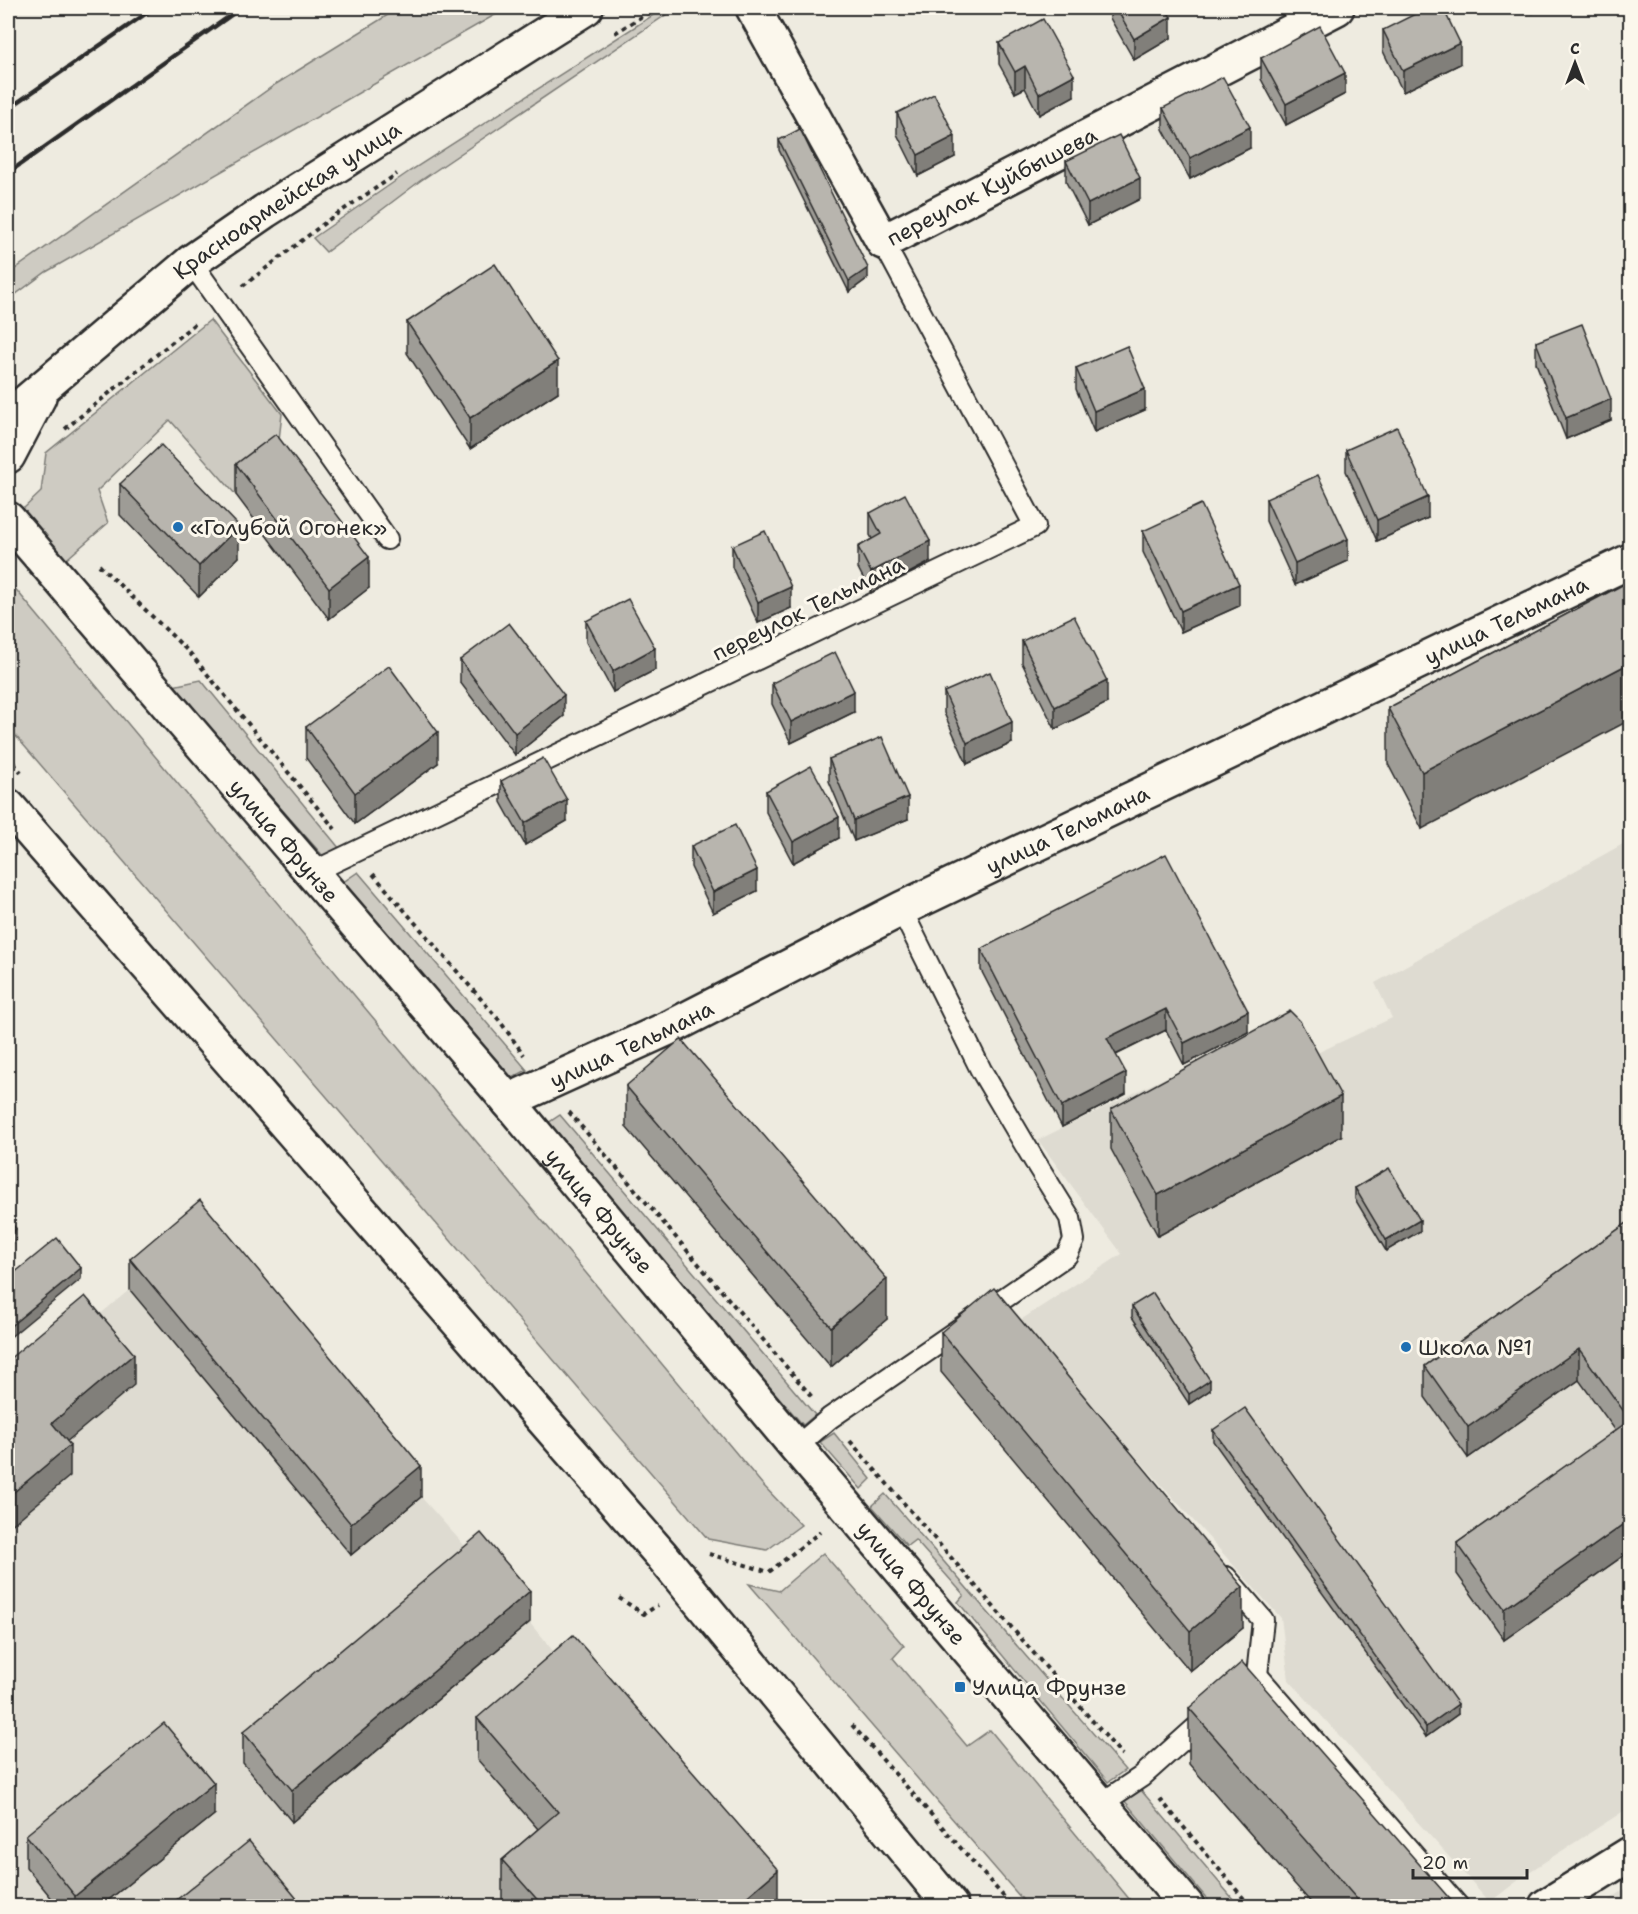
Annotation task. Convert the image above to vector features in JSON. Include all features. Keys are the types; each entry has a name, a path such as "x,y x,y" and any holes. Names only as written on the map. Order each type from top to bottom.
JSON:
{"main road":[{"name":"Красноармейская улица","path":"8,417 191,262 284,199 586,8"},
{"name":"переулок Куйбышева","path":"753,8 883,242 1337,8"},
{"path":"8,456 46,384"},
{"name":"улица Фрунзе","path":"8,519 508,1101 796,1447 1187,1906"},
{"name":"улица Тельмана","path":"508,1101 673,1026 901,909 1630,561"},
{"path":"8,806 663,1557 951,1906"},
{"path":"1546,1906 1630,1854"}],"lane":[{"name":"переулок Тельмана","path":"313,872 1035,526 883,242"},
{"path":"191,262 387,539"},
{"path":"796,1447 830,1418 1067,1255 1074,1239 1070,1218 981,1070 901,909"},
{"path":"992,1307 1007,1325"},
{"path":"1100,1805 1141,1776 1257,1675 1263,1620 1216,1566"},
{"path":"1257,1675 1458,1906"}],"path":[{"path":"613,34 655,8"},
{"path":"57,435 220,303 331,218 400,172"},
{"path":"97,563 189,652 355,853 499,1020 546,1085 830,1418 1141,1776 1250,1906"},
{"path":"707,1560 700,1551 769,1572"},
{"path":"619,1598 644,1614 658,1605"},
{"path":"848,1720 1012,1906"}],"shaded area":[{"path":"399,8 507,8 46,272 8,300 8,274 276,84"},
{"path":"664,8 676,8 420,181 326,252 313,238 410,171"},
{"path":"210,320 282,414 276,465 236,495 170,420 97,491 108,523 61,564 23,509 41,492 46,453"},
{"path":"8,580 762,1484 801,1525 767,1550 708,1539 8,727"},
{"path":"201,680 340,849 324,857 173,686"},
{"name":"Школа №1","path":"1630,840 1630,1807 1529,1872 1490,1902 1289,1680 1281,1618 1016,1323 1122,1254 1038,1140 1275,1024 1300,1061 1392,1018 1375,983"},
{"path":"358,872 527,1070 510,1079 342,883"},
{"path":"560,1115 815,1415 803,1425 542,1127"},
{"path":"200,1231 421,1497 774,1906 8,1906 8,1391"},
{"path":"834,1433 871,1479 861,1489 820,1442"},
{"path":"885,1494 1125,1770 1108,1782 958,1602 964,1595 915,1540 907,1546 872,1506"},
{"path":"823,1553 904,1646 893,1658 967,1746 990,1730 1135,1906 1028,1906 749,1584 779,1591"},
{"path":"1140,1789 1239,1906 1213,1906 1123,1799"},
{"path":"1630,1886 1630,1906 1613,1906 1609,1900"}],"building":[{"path":"1116,8 1165,8 1171,17 1134,39"},
{"path":"1427,8 1443,8 1460,43 1403,71 1383,30"},
{"path":"1043,19 1074,75 1039,94 1025,66 1015,72 999,43"},
{"path":"1320,26 1345,73 1286,104 1261,58"},
{"path":"1223,77 1250,127 1190,158 1163,108"},
{"path":"934,94 955,136 918,155 897,113"},
{"path":"800,129 868,268 849,281 779,140"},
{"path":"1119,135 1140,178 1088,204 1066,161"},
{"path":"495,264 558,361 470,418 407,322"},
{"path":"1582,324 1611,399 1566,418 1536,342"},
{"path":"1127,346 1145,389 1094,411 1076,368"},
{"path":"1397,427 1428,497 1377,520 1346,450"},
{"path":"276,434 369,557 329,588 236,464"},
{"path":"161,445 239,526 199,566 120,484"},
{"path":"1318,475 1348,539 1295,563 1266,499"},
{"path":"905,494 930,541 871,572 858,547 881,534 870,513"},
{"path":"1201,504 1239,584 1181,611 1143,531"},
{"path":"765,531 791,587 758,602 732,546"},
{"path":"1630,581 1630,663 1422,772 1388,708"},
{"path":"628,599 655,648 613,671 586,621"},
{"path":"1074,616 1107,681 1055,707 1022,641"},
{"path":"509,623 564,695 515,733 460,660"},
{"path":"835,652 854,691 791,722 772,683"},
{"path":"389,666 438,732 355,793 306,727"},
{"path":"990,672 1012,722 967,743 944,692"},
{"path":"882,737 908,797 854,820 829,759"},
{"path":"543,758 567,800 525,823 501,781"},
{"path":"811,766 839,817 793,842 766,791"},
{"path":"735,825 757,870 713,892 691,846"},
{"path":"1166,854 1248,1011 1184,1043 1166,1009 1107,1038 1126,1073 1062,1106 981,949"},
{"path":"1290,1011 1300,1021 1341,1096 1158,1195 1111,1109"},
{"path":"681,1039 887,1279 831,1327 626,1086"},
{"path":"1389,1168 1420,1220 1386,1240 1355,1188"},
{"path":"200,1200 421,1466 351,1524 130,1259"},
{"path":"8,1218 16,1229 8,1236"},
{"path":"1630,1221 1630,1420 1579,1349 1468,1427 1425,1366"},
{"path":"57,1238 81,1268 8,1328 8,1278"},
{"path":"994,1288 1243,1587 1190,1631 941,1332"},
{"path":"1153,1293 1210,1380 1189,1394 1132,1306"},
{"path":"85,1296 134,1354 52,1423 70,1445 8,1497 8,1360"},
{"path":"1245,1408 1458,1704 1426,1727 1213,1430"},
{"path":"1630,1420 1630,1520 1504,1609 1457,1543"},
{"path":"481,1533 530,1591 292,1790 243,1732"},
{"path":"573,1635 778,1870 736,1906 543,1906 502,1860 558,1812 477,1718"},
{"path":"1242,1662 1456,1906 1363,1906 1189,1708"},
{"path":"164,1723 214,1783 75,1896 26,1835"},
{"path":"249,1841 303,1906 169,1906"}],"railway":[{"path":"8,109 154,8"},
{"path":"8,173 241,8"}],"place":[{"name":"«Голубой Огонек»","path":"178,527"},
{"name":"Школа №1","path":"1406,1347"},
{"name":"Улица Фрунзе","path":"960,1687"}]}
